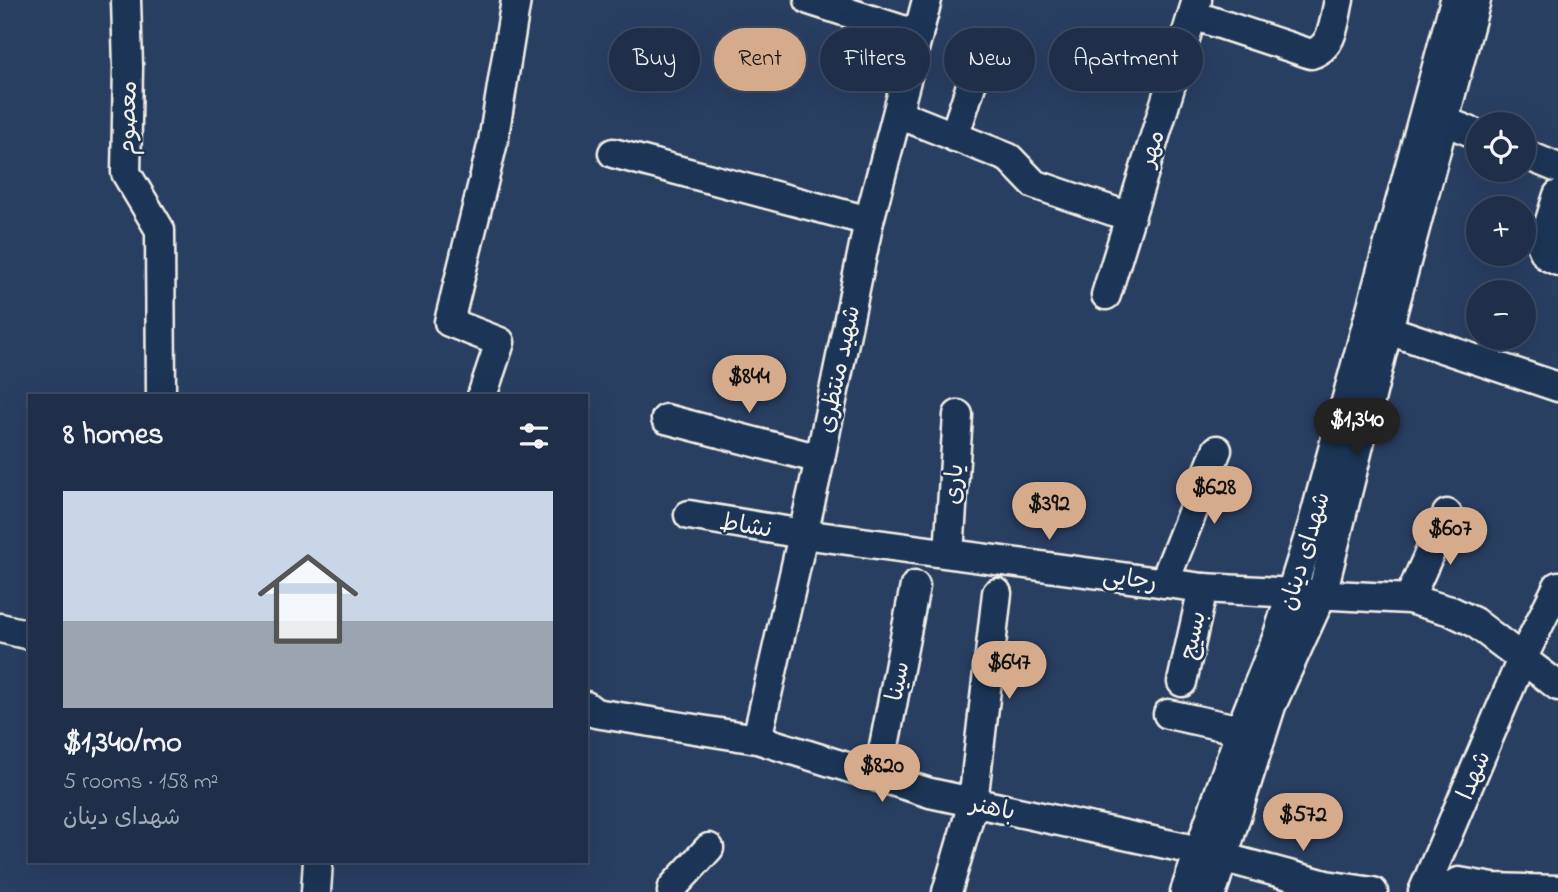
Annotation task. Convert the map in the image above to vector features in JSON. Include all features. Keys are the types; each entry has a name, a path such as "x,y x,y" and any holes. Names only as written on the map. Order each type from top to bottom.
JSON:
{"street":[{"name":"معصوم","path":"126,0 126,173 160,230 161,394"},
{"path":"483,394 500,342 449,322 492,142 516,0"},
{"path":"809,0 896,28"},
{"name":"شهید منتظری","path":"920,28 927,0"},
{"path":"1195,7 1311,54 1322,51 1329,42 1339,0"},
{"name":"شهدای دینان","path":"1212,892 1212,854 1241,730 1277,638 1312,527 1455,0"},
{"name":"شهدای دینان","path":"1185,892 1212,854 1272,705 1322,594 1388,330 1476,0"},
{"name":"مهر","path":"1106,295 1195,7"},
{"name":"شهید منتظری","path":"757,739 820,459 869,221 904,91"},
{"path":"954,137 969,91"},
{"path":"898,114 1009,158 1034,184 1130,217"},
{"path":"1444,121 1466,130"},
{"path":"613,153 869,221"},
{"path":"1536,159 1558,167"},
{"path":"1558,195 1542,247 1547,256 1558,261"},
{"path":"1388,330 1558,387"},
{"name":"یاری","path":"949,553 958,415"},
{"path":"666,419 820,459"},
{"path":"1164,583 1217,450"},
{"path":"1409,599 1447,514"},
{"name":"نشاط","path":"689,515 803,534"},
{"name":"رجایی","path":"803,534 1203,588 1322,594"},
{"name":"سینا","path":"878,777 915,586"},
{"name":"شهدا","path":"1423,892 1522,659 1558,586"},
{"name":"بسیج","path":"1182,681 1203,588"},
{"path":"947,892 973,803 997,593"},
{"path":"1322,594 1409,599 1451,611 1474,622 1558,685"},
{"path":"0,628 28,635"},
{"name":"باهنر","path":"588,708 595,713 757,739 930,793 1212,854 1292,884 1326,885 1373,892"},
{"path":"1168,714 1241,730"},
{"path":"671,892 709,848"},
{"path":"316,892 318,863"},
{"path":"1436,892 1459,882 1493,888 1558,891"}]}
